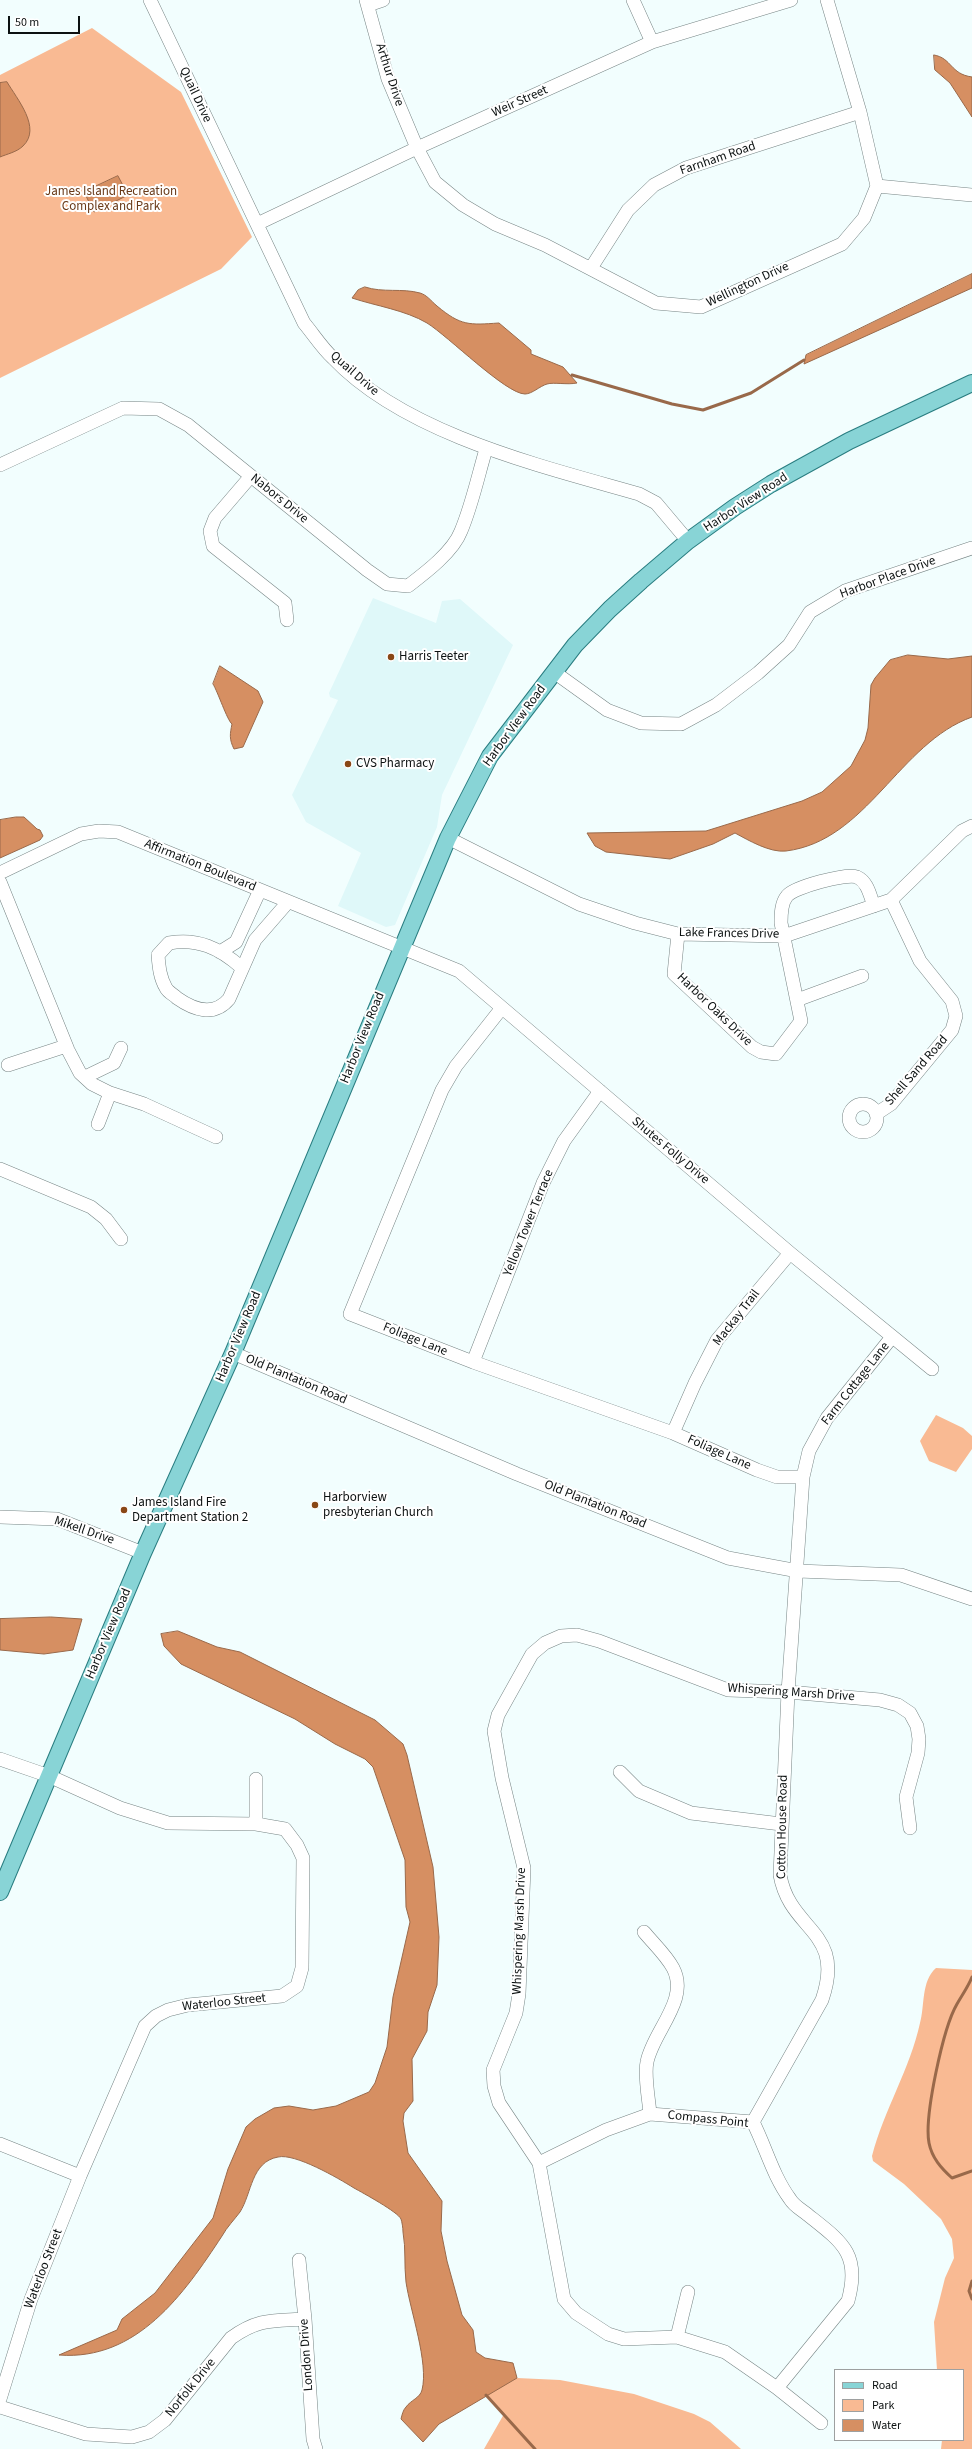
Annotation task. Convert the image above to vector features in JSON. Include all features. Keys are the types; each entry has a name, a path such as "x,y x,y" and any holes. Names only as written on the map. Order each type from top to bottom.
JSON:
{"main road":[{"name":"Harbor View Road","path":"0,1892 143,1553 233,1353 400,948 448,838 490,756 554,672 592,627 688,541 734,507 800,468 849,441 972,383"}],"street":[{"name":"Quail Drive","path":"150,0 304,323 333,359 381,398 449,433 486,449 639,494 656,503 688,541"},
{"path":"367,2 383,0"},
{"path":"634,0 652,42"},
{"name":"Weir Street","path":"256,224 417,148 652,42 791,0"},
{"path":"827,0 860,112 877,186 972,195"},
{"name":"Arthur Drive","path":"367,2 388,79 417,148"},
{"name":"Farnham Road","path":"591,268 628,210 654,185 686,168 860,112"},
{"name":"Wellington Drive","path":"417,148 435,182 463,205 495,224 545,245 656,302 701,307 842,244 864,218 877,186"},
{"name":"Nabors Drive","path":"0,465 124,408 159,409 188,425 367,570 387,584 408,586 426,573 443,556 461,533 486,449"},
{"path":"251,476 215,518 210,530 213,546 284,603 287,620"},
{"name":"Harbor Place Drive","path":"554,672 607,710 641,723 681,724 716,705 758,673 789,645 810,612 833,598 845,591 972,548"},
{"name":"Lake Frances Drive","path":"448,838 579,904 678,934 784,936 891,900 962,831 972,826"},
{"name":"Affirmation Boulevard","path":"0,873 81,834 106,831 118,832 400,948"},
{"name":"Harbor Oaks Drive","path":"678,934 674,974 757,1049 776,1054 801,1022 784,936 781,910 787,896 801,888 842,877 857,877 867,886 874,906"},
{"path":"0,882 66,1046 80,1072 92,1084 110,1093 144,1104 216,1137"},
{"path":"220,952 236,942 260,890"},
{"name":"Shell Sand Road","path":"876,1114 891,1104 952,1030 956,1016 952,1001 920,961 891,900"},
{"path":"241,967 220,952 197,942 184,940 169,942 158,955 159,969 166,990 187,1005 213,1011 222,1007 228,999 241,967 250,955 255,940 288,902"},
{"name":"Shutes Folly Drive","path":"400,948 459,971 501,1009 600,1091 790,1253 932,1368"},
{"path":"797,1000 862,976"},
{"name":"Foliage Lane","path":"501,1009 456,1066 442,1090 350,1314 473,1362 674,1434 777,1477 803,1477"},
{"path":"8,1065 66,1046"},
{"path":"85,1077 114,1063 121,1048"},
{"name":"Yellow Tower Terrace","path":"473,1362 543,1183 564,1141 600,1091"},
{"path":"98,1124 110,1093"},
{"path":"0,1169 91,1207 106,1219 121,1238"},
{"name":"Mackay Trail","path":"674,1434 695,1383 717,1340 790,1253"},
{"name":"Farm Cottage Lane","path":"798,1572 803,1477 809,1451 827,1418 892,1337"},
{"name":"Old Plantation Road","path":"233,1353 516,1474 728,1558 798,1572 901,1575 972,1599"},
{"name":"Mikell Drive","path":"0,1517 57,1519 143,1553"},
{"name":"Cotton House Road","path":"752,2122 822,2000 828,1983 829,1969 822,1943 788,1903 782,1890 780,1875 781,1824 788,1692 798,1572"},
{"name":"Whispering Marsh Drive","path":"821,2424 777,2388 725,2352 677,2337 624,2339 608,2334 576,2313 564,2299 539,2163 498,2103 494,2086 493,2070 516,2013 519,1994 524,1868 502,1778 495,1739 494,1731 498,1715 532,1654 545,1643 561,1636 577,1634 599,1640 705,1683 728,1690 788,1692 880,1700 898,1705 910,1713 917,1726 919,1739 918,1753 906,1797 910,1828"},
{"name":"Waterloo Street","path":"0,1759 49,1776 120,1808 168,1823 256,1824 285,1829 297,1845 303,1858 302,1968 297,1986 282,1996 188,2005 168,2010 156,2016 145,2026 80,2176 31,2299 0,2400"},
{"path":"620,1772 639,1791 692,1813 781,1824"},
{"path":"256,1779 256,1824"},
{"path":"644,1932 672,1967 678,1981 675,2003 659,2030 646,2063 650,2114"},
{"name":"Compass Point","path":"539,2163 606,2130 650,2114 752,2122 765,2147 777,2181 791,2201 840,2240 853,2268 852,2285 848,2301 777,2388"},
{"path":"0,2144 80,2176"},
{"name":"London Drive","path":"299,2260 305,2319 313,2439 316,2449"},
{"path":"677,2337 688,2292"},
{"name":"Norfolk Drive","path":"0,2407 86,2434 132,2436 149,2432 165,2420 231,2338 257,2322 305,2319"}],"shaded area":[{"path":"373,598 436,623 442,601 460,599 513,645 442,795 437,827 395,925 386,927 338,906 361,853 306,822 292,795 338,700 330,697 329,693"}],"green space":[{"name":"James Island Recreation Complex and Park","path":"92,28 181,92 252,237 221,269 0,378 0,75"},
{"path":"936,1415 963,1428 972,1436 972,1449 956,1472 929,1461 920,1441"},
{"path":"936,1968 972,1970 972,2449 941,2449 942,2441 964,2441 964,2369 937,2369 934,2322 945,2278 954,2258 952,2239 941,2219 904,2184 873,2161 872,2156 883,2122 916,2040 922,2016 924,1994 931,1973"},
{"path":"517,2378 560,2380 634,2394 694,2414 710,2422 741,2449 484,2449 504,2414 486,2395"}],"water":[{"path":"934,55 944,59 959,73 972,77 972,117 950,83 935,70"},
{"path":"7,82 26,114 30,131 28,139 21,148 0,157 0,83"},
{"path":"118,176 128,195 94,212 84,192"},
{"path":"972,274 972,288 804,364 806,355"},
{"path":"365,287 379,290 420,293 427,297 445,313 459,321 466,323 499,323 531,350 531,354 563,367 577,383 547,384 528,394 516,391 491,375 427,323 400,311 352,298 358,290"},
{"path":"908,655 948,659 972,656 972,717 946,730 924,748 902,768 861,811 839,830 814,843 786,851 766,848 735,833 713,844 670,859 606,852 595,846 587,833 706,831 802,801 822,792 851,766 865,740 868,728 871,685 875,678 890,660"},
{"path":"220,666 258,691 263,702 243,747 234,749 230,736 232,724 213,684"},
{"path":"24,817 40,830 43,836 40,840 0,858 0,820"},
{"path":"51,1617 82,1619 73,1650 44,1654 0,1650 0,1619"},
{"path":"178,1631 217,1647 240,1652 375,1720 403,1744 407,1755 433,1867 439,1937 437,1985 428,2012 427,2031 412,2059 413,2101 404,2113 403,2121 408,2153 442,2201 441,2231 447,2261 462,2315 473,2330 476,2352 485,2358 513,2363 517,2378 439,2424 423,2442 401,2419 405,2408 421,2393 423,2366 406,2282 403,2227 401,2219 387,2207 338,2178 305,2162 295,2159 278,2157 269,2160 262,2165 253,2179 240,2212 191,2280 156,2320 135,2335 112,2347 87,2354 59,2355 117,2330 122,2319 155,2293 213,2218 228,2169 246,2127 255,2119 274,2108 289,2106 313,2110 336,2106 369,2092 375,2083 387,2047 393,1997 410,1922 406,1907 405,1860 373,1767 365,1759 335,1744 295,1719 181,1664 164,1646 161,1634"}],"waterway":[{"path":"572,375 672,404 703,410 751,393 804,360"},
{"path":"972,1977 957,2004 946,2032 932,2094 928,2131 932,2153 952,2178 972,2171"},
{"path":"972,2281 969,2291 972,2299"},
{"path":"486,2395 535,2449"}],"place":[{"name":"Harris Teeter","path":"391,657"},
{"name":"CVS Pharmacy","path":"348,764"},
{"name":"Harborview presbyterian Church","path":"315,1505"},
{"name":"James Island Fire Department Station 2","path":"124,1510"}]}
